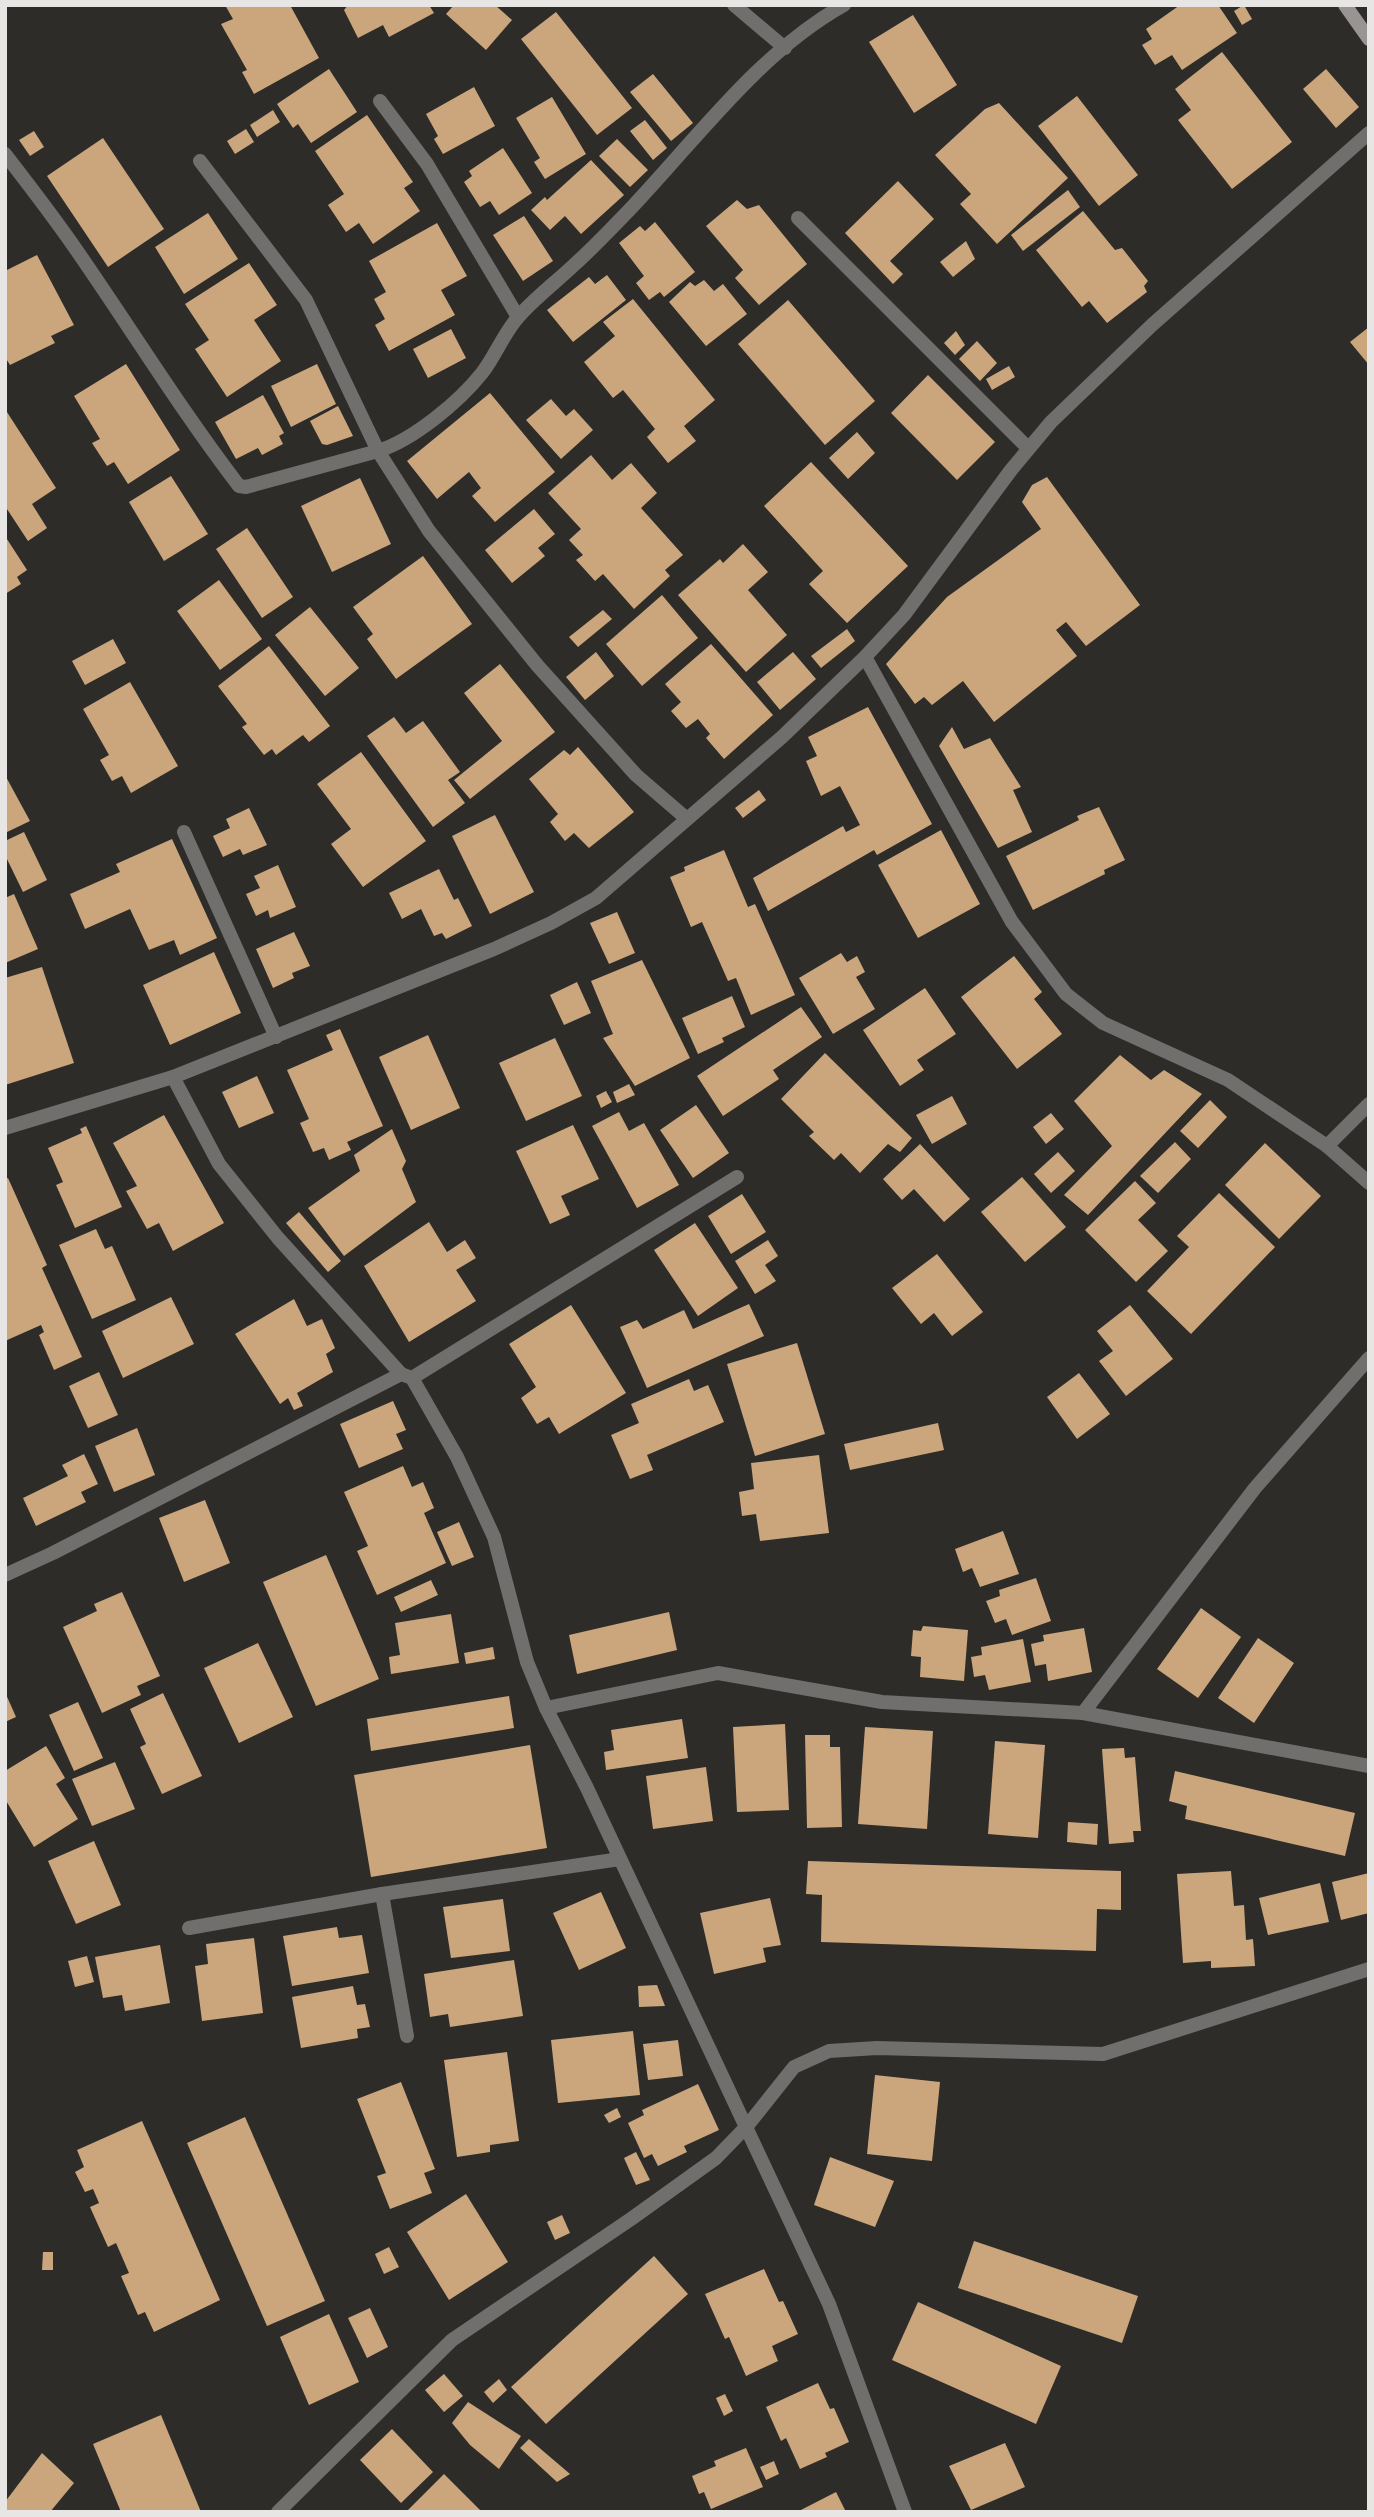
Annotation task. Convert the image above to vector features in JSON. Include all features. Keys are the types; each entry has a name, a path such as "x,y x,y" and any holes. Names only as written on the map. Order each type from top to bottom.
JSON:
{"main road":[{"path":"1345,5 1369,38"}],"street":[{"path":"734,5 785,48"},
{"path":"5,154 75,248 167,387 239,486 246,488 378,452 412,436 482,374 518,317 635,204 711,120 801,33 844,5"},
{"path":"380,101 427,164 518,317"},
{"path":"5,1128 173,1077 276,1037 494,949 551,923 596,898 782,737 865,657 904,615 1011,470 1051,422 1152,325 1369,134"},
{"path":"200,161 306,300 378,452 429,531 537,665 636,775 687,820"},
{"path":"798,218 1028,449"},
{"path":"865,657 1012,922 1066,994 1103,1023 1228,1080 1327,1146 1369,1183"},
{"path":"184,832 276,1037"},
{"path":"173,1077 219,1164 278,1238 407,1376 457,1457 494,1537 527,1662 546,1708 747,2126 829,2304 905,2512"},
{"path":"1327,1146 1369,1104"},
{"path":"5,1575 407,1376 737,1177"},
{"path":"1083,1713 1255,1488 1369,1358"},
{"path":"546,1708 718,1672 882,1702 1083,1713 1369,1766"},
{"path":"189,1928 382,1894 620,1859"},
{"path":"382,1894 407,2036"},
{"path":"278,2512 452,2340 716,2158 747,2126 794,2067 829,2051 877,2048 1103,2054 1369,1969"}],"building":[{"path":"225,5 290,5 319,58 254,94 242,72 247,70 221,24 233,19"},
{"path":"348,5 429,5 434,13 389,37 383,25 358,38 344,10"},
{"path":"454,5 495,5 512,20 486,50 446,14"},
{"path":"1180,5 1218,5 1237,33 1182,70 1172,55 1155,65 1142,45 1152,39 1146,29"},
{"path":"1244,5 1252,19 1242,25 1234,11"},
{"path":"556,12 632,108 597,135 521,39"},
{"path":"913,15 957,85 914,113 869,42"},
{"path":"1222,52 1292,142 1232,189 1178,120 1191,110 1175,89"},
{"path":"329,69 357,112 311,143 298,124 293,128 277,104"},
{"path":"1326,69 1359,107 1336,128 1303,89"},
{"path":"653,74 693,123 671,141 630,92"},
{"path":"474,87 495,126 443,154 434,139 438,136 426,114"},
{"path":"1077,96 1138,175 1099,206 1038,126"},
{"path":"552,97 586,154 545,179 534,162 540,158 516,118"},
{"path":"999,103 1068,178 997,244 960,204 971,194 935,155 985,109"},
{"path":"273,110 280,122 257,137 250,125"},
{"path":"367,115 413,182 404,188 420,211 373,244 359,223 346,232 328,205 344,194 315,151"},
{"path":"645,120 667,148 653,160 630,131"},
{"path":"246,129 254,142 235,154 227,141"},
{"path":"34,131 44,147 30,156 19,140"},
{"path":"103,138 164,229 108,267 47,176"},
{"path":"617,139 648,170 630,187 599,156"},
{"path":"503,148 532,193 499,215 490,201 480,207 464,182 472,176 469,171"},
{"path":"591,160 624,195 581,234 565,216 550,230 531,210 545,197 547,200"},
{"path":"898,181 934,219 890,261 903,274 893,284 845,233"},
{"path":"1068,190 1080,207 1023,251 1011,235"},
{"path":"737,200 747,209 759,205 807,264 759,305 735,278 743,270 706,226"},
{"path":"1083,211 1115,250 1122,248 1148,281 1144,286 1147,292 1107,323 1089,301 1082,307 1036,250"},
{"path":"208,213 238,259 184,294 155,247"},
{"path":"524,216 553,261 523,281 493,235"},
{"path":"655,222 695,272 664,297 660,292 649,300 636,283 644,276 619,243 640,226 645,231"},
{"path":"437,223 467,276 441,290 455,315 389,351 375,325 385,319 374,299 386,292 369,261"},
{"path":"966,241 975,259 953,277 940,262"},
{"path":"37,255 74,325 51,336 55,343 10,365 5,357 5,271"},
{"path":"249,263 277,305 254,320 281,361 227,397 195,349 209,340 185,304"},
{"path":"607,275 626,300 573,342 547,310 589,277 595,284"},
{"path":"704,280 714,291 723,284 747,314 706,346 669,302 690,282 695,286"},
{"path":"633,299 715,400 684,426 696,441 668,463 647,437 655,429 623,390 613,398 584,362 615,336 603,322"},
{"path":"788,300 875,401 825,445 738,344"},
{"path":"1369,327 1369,365 1350,342"},
{"path":"451,329 466,358 428,378 413,349"},
{"path":"956,331 965,345 955,355 944,343"},
{"path":"977,341 997,363 980,381 959,359"},
{"path":"126,364 180,450 128,484 114,462 107,466 92,443 100,439 74,396"},
{"path":"317,364 336,404 291,427 271,386"},
{"path":"1009,366 1015,377 992,390 986,379"},
{"path":"928,375 995,442 957,480 891,413"},
{"path":"490,393 555,472 495,522 472,496 481,488 469,472 437,499 407,461"},
{"path":"263,395 284,433 279,436 283,444 262,455 258,448 236,459 215,422"},
{"path":"551,399 566,416 574,409 593,430 561,459 526,420"},
{"path":"338,406 353,436 327,445 322,444 310,421"},
{"path":"5,409 56,488 32,504 47,528 28,541 5,506"},
{"path":"857,432 875,453 848,479 829,458"},
{"path":"591,455 612,480 631,463 657,493 641,508 683,555 665,570 670,576 634,609 603,574 595,581 576,560 583,555 569,540 581,529 548,493"},
{"path":"811,462 908,566 847,623 809,584 823,571 764,506"},
{"path":"171,476 208,534 164,561 129,502"},
{"path":"1047,477 1140,605 1086,646 1066,622 1056,630 1077,656 994,722 963,681 932,705 924,697 915,704 886,664 947,597 1041,529 1022,502 1032,485"},
{"path":"360,478 391,544 332,572 301,506"},
{"path":"534,509 555,534 538,548 545,556 512,583 485,550"},
{"path":"247,528 293,597 262,618 216,549"},
{"path":"5,536 27,570 17,577 21,584 5,594"},
{"path":"743,544 768,572 748,590 787,635 746,672 678,595 720,559 723,563"},
{"path":"423,556 472,624 396,679 367,639 373,634 353,607"},
{"path":"219,580 262,639 220,670 177,611"},
{"path":"662,595 698,638 642,686 606,644"},
{"path":"310,607 359,668 325,696 275,635"},
{"path":"603,610 612,619 578,647 569,637"},
{"path":"847,629 855,641 821,668 811,656"},
{"path":"113,639 126,663 85,685 72,661"},
{"path":"711,644 773,715 724,759 706,738 710,734 698,719 686,728 671,711 681,702 665,684"},
{"path":"269,646 330,726 309,742 303,735 276,755 272,749 264,755 242,727 247,724 218,686"},
{"path":"596,652 614,676 585,700 566,677"},
{"path":"793,652 816,679 780,710 757,682"},
{"path":"500,664 555,732 470,799 454,780 502,741 464,693"},
{"path":"130,682 178,766 131,793 122,776 112,781 100,760 109,755 83,709"},
{"path":"868,707 932,824 877,855 874,850 768,911 753,878 843,826 846,832 860,825 840,786 821,796 806,761 817,756 808,737"},
{"path":"394,717 406,733 423,721 460,772 448,780 465,803 433,827 367,736"},
{"path":"952,727 964,749 990,738 1021,787 1013,790 1032,832 998,848 939,746"},
{"path":"578,747 634,812 589,848 574,833 565,841 550,822 558,814 529,779 564,750 570,755"},
{"path":"361,752 426,841 363,887 331,844 351,829 317,784"},
{"path":"5,775 30,821 5,833"},
{"path":"759,790 766,800 743,818 735,808"},
{"path":"1099,807 1125,860 1104,870 1105,874 1033,910 1006,856 1079,820 1077,816"},
{"path":"249,808 267,845 243,855 240,849 223,857 213,836 230,828 226,819"},
{"path":"495,815 534,892 490,914 452,836"},
{"path":"941,830 980,904 918,938 878,865"},
{"path":"24,832 47,880 23,892 5,855 5,841"},
{"path":"172,839 217,938 180,955 174,940 149,950 130,909 85,929 70,894 120,872 116,864"},
{"path":"724,850 748,907 755,904 795,995 751,1015 736,978 728,981 702,922 691,927 670,877 685,871 684,867"},
{"path":"278,865 296,907 270,918 268,910 256,916 246,894 260,888 254,876"},
{"path":"439,869 454,900 458,898 472,926 446,939 442,933 434,936 421,909 402,919 389,893"},
{"path":"14,894 38,949 5,963 5,898"},
{"path":"617,912 635,953 609,964 590,923"},
{"path":"294,932 310,966 292,973 294,978 273,988 256,949"},
{"path":"214,952 241,1013 170,1045 143,985"},
{"path":"841,953 847,962 857,956 865,972 856,977 875,1009 833,1034 799,978"},
{"path":"1014,956 1042,992 1034,999 1062,1034 1017,1069 961,997"},
{"path":"642,960 690,1058 635,1086 603,1038 613,1034 591,981"},
{"path":"42,967 74,1063 5,1085 5,978"},
{"path":"577,982 591,1013 564,1025 550,995"},
{"path":"925,988 956,1034 917,1060 924,1070 900,1086 863,1030"},
{"path":"732,996 745,1027 722,1038 724,1042 698,1054 682,1018"},
{"path":"801,1007 822,1037 773,1070 779,1079 723,1116 697,1076"},
{"path":"340,1029 383,1126 347,1142 351,1150 329,1160 324,1148 313,1152 300,1123 309,1119 287,1070 333,1050 326,1035"},
{"path":"428,1035 460,1108 411,1130 379,1057"},
{"path":"555,1038 582,1096 526,1121 499,1063"},
{"path":"825,1053 912,1138 900,1152 888,1144 860,1173 841,1153 834,1160 809,1136 814,1132 781,1099"},
{"path":"1120,1055 1151,1080 1164,1070 1202,1094 1088,1215 1064,1195 1112,1146 1074,1101"},
{"path":"257,1076 274,1113 239,1128 222,1092"},
{"path":"629,1084 635,1095 617,1103 613,1092"},
{"path":"606,1091 612,1102 601,1108 596,1096"},
{"path":"952,1096 967,1124 932,1144 916,1115"},
{"path":"1210,1100 1227,1117 1198,1148 1180,1131"},
{"path":"696,1105 729,1153 693,1178 660,1130"},
{"path":"619,1112 629,1131 644,1123 679,1185 637,1208 592,1126"},
{"path":"1051,1113 1064,1129 1046,1144 1033,1127"},
{"path":"164,1115 224,1223 173,1251 159,1223 147,1229 126,1191 137,1186 113,1143"},
{"path":"573,1125 599,1179 561,1196 570,1215 550,1224 516,1151"},
{"path":"86,1126 122,1207 75,1228 56,1185 63,1182 48,1148 82,1133 80,1129"},
{"path":"392,1129 406,1161 402,1169 416,1202 344,1256 308,1208 360,1171 354,1155"},
{"path":"1175,1142 1191,1159 1158,1193 1140,1176"},
{"path":"1265,1143 1321,1196 1279,1239 1225,1185"},
{"path":"920,1144 970,1199 944,1222 914,1189 902,1200 883,1179"},
{"path":"1058,1152 1075,1171 1051,1193 1034,1174"},
{"path":"1022,1177 1066,1227 1025,1262 981,1212"},
{"path":"8,1178 47,1265 42,1268 82,1357 54,1370 39,1335 44,1332 41,1325 5,1341 5,1179"},
{"path":"1135,1181 1156,1203 1138,1220 1168,1251 1136,1282 1085,1230"},
{"path":"1219,1193 1275,1247 1191,1334 1147,1291 1189,1247 1177,1236"},
{"path":"742,1194 766,1232 731,1254 708,1216"},
{"path":"299,1212 341,1261 328,1272 286,1223"},
{"path":"429,1222 447,1252 465,1240 476,1258 456,1270 476,1301 409,1342 364,1266"},
{"path":"695,1223 738,1288 698,1316 654,1250"},
{"path":"96,1229 105,1249 112,1246 136,1300 92,1319 59,1245"},
{"path":"768,1240 778,1256 765,1265 776,1281 755,1294 735,1261"},
{"path":"937,1254 983,1312 952,1336 934,1313 921,1324 892,1288"},
{"path":"171,1297 194,1344 123,1378 102,1331"},
{"path":"294,1299 307,1326 322,1319 335,1348 326,1354 333,1372 297,1393 303,1406 294,1410 288,1398 280,1404 235,1334"},
{"path":"749,1304 764,1336 647,1388 620,1327 637,1320 643,1329 684,1310 693,1329"},
{"path":"571,1305 626,1393 559,1434 549,1417 537,1424 521,1398 536,1387 509,1344"},
{"path":"1130,1305 1173,1359 1126,1396 1099,1361 1113,1351 1097,1331"},
{"path":"797,1343 825,1434 755,1456 727,1364"},
{"path":"99,1372 118,1415 88,1428 69,1386"},
{"path":"1079,1373 1110,1414 1077,1439 1047,1397"},
{"path":"689,1379 694,1391 708,1385 724,1422 647,1455 653,1470 630,1479 611,1435 639,1423 631,1404"},
{"path":"393,1401 406,1430 396,1434 403,1449 359,1468 340,1424"},
{"path":"938,1423 944,1450 850,1470 844,1444"},
{"path":"137,1428 155,1475 114,1492 95,1446"},
{"path":"84,1454 98,1484 81,1492 86,1502 36,1526 23,1498 68,1476 62,1465"},
{"path":"819,1455 829,1533 760,1541 756,1514 742,1516 739,1492 754,1489 751,1463"},
{"path":"403,1466 412,1487 423,1482 434,1508 424,1513 446,1563 377,1595 357,1551 368,1546 344,1492"},
{"path":"205,1500 230,1563 184,1582 159,1518"},
{"path":"459,1522 474,1557 452,1566 437,1532"},
{"path":"1003,1531 1019,1574 980,1587 972,1568 963,1572 955,1549"},
{"path":"326,1555 379,1679 316,1706 263,1582"},
{"path":"1036,1578 1051,1621 1012,1635 1006,1619 995,1623 986,1601 1000,1596 999,1590"},
{"path":"431,1580 438,1595 401,1612 394,1597"},
{"path":"122,1592 160,1676 137,1686 141,1695 102,1713 63,1627 97,1611 94,1604"},
{"path":"1201,1608 1241,1637 1198,1698 1157,1669"},
{"path":"669,1612 677,1650 577,1674 569,1635"},
{"path":"451,1614 459,1663 391,1674 389,1657 400,1655 395,1623"},
{"path":"923,1626 968,1630 964,1681 920,1677 921,1657 911,1656 913,1630 921,1631"},
{"path":"1084,1628 1092,1672 1048,1681 1046,1664 1035,1666 1031,1644 1044,1641 1043,1635"},
{"path":"1258,1638 1294,1663 1254,1723 1218,1698"},
{"path":"1023,1639 1031,1682 989,1690 985,1675 974,1677 971,1657 982,1655 981,1647"},
{"path":"258,1643 293,1717 239,1743 204,1668"},
{"path":"493,1647 495,1659 466,1664 464,1653"},
{"path":"5,1692 16,1717 5,1722"},
{"path":"163,1693 202,1776 162,1794 140,1747 146,1744 130,1709"},
{"path":"509,1696 514,1728 371,1751 367,1719"},
{"path":"78,1702 103,1758 74,1771 49,1715"},
{"path":"682,1719 688,1758 606,1770 604,1752 614,1750 611,1730"},
{"path":"785,1724 789,1810 737,1812 733,1727"},
{"path":"865,1727 933,1731 927,1829 858,1824"},
{"path":"805,1735 830,1735 830,1747 840,1747 842,1827 807,1828"},
{"path":"995,1741 1045,1745 1038,1838 988,1834"},
{"path":"530,1745 547,1848 371,1877 354,1775"},
{"path":"46,1746 65,1778 56,1784 78,1819 34,1847 5,1799 5,1771"},
{"path":"1124,1748 1125,1758 1135,1757 1141,1831 1133,1831 1134,1842 1109,1844 1102,1749"},
{"path":"115,1762 135,1809 92,1826 72,1779"},
{"path":"706,1767 713,1821 653,1829 646,1776"},
{"path":"1175,1771 1355,1813 1345,1856 1185,1819 1187,1806 1169,1801"},
{"path":"1068,1822 1098,1824 1097,1845 1067,1842"},
{"path":"94,1841 121,1905 76,1924 48,1861"},
{"path":"808,1861 1121,1871 1121,1910 1097,1909 1096,1951 821,1942 822,1895 806,1894"},
{"path":"1231,1871 1234,1906 1244,1905 1246,1940 1253,1939 1255,1966 1211,1968 1211,1961 1183,1963 1177,1874"},
{"path":"1369,1873 1369,1913 1341,1920 1332,1882"},
{"path":"1320,1883 1329,1922 1268,1935 1259,1898"},
{"path":"601,1892 626,1948 579,1970 553,1913"},
{"path":"770,1898 781,1945 763,1948 766,1962 714,1974 700,1913"},
{"path":"503,1899 510,1951 451,1958 443,1907"},
{"path":"337,1927 339,1938 362,1935 369,1973 292,1986 283,1936"},
{"path":"254,1938 263,2013 202,2021 195,1966 208,1964 206,1944"},
{"path":"160,1945 170,2003 125,2011 122,1995 103,1998 95,1957"},
{"path":"87,1956 94,1982 75,1987 68,1961"},
{"path":"514,1960 523,2016 450,2027 448,2014 430,2017 424,1974"},
{"path":"657,1985 665,2006 639,2007 638,1986"},
{"path":"353,1986 357,2005 365,2004 370,2027 357,2029 358,2038 301,2048 292,1997"},
{"path":"633,2031 640,2095 558,2103 551,2040"},
{"path":"678,2040 683,2076 648,2080 643,2044"},
{"path":"507,2052 519,2141 490,2145 490,2152 457,2157 444,2060"},
{"path":"875,2075 940,2082 932,2161 867,2154"},
{"path":"401,2082 435,2169 424,2173 432,2193 390,2209 377,2176 386,2173 357,2099"},
{"path":"698,2084 719,2130 684,2146 687,2152 658,2166 652,2154 644,2158 628,2123 644,2115 642,2110"},
{"path":"617,2108 621,2117 609,2123 604,2115"},
{"path":"245,2117 325,2301 267,2326 187,2143"},
{"path":"142,2121 220,2300 154,2332 145,2312 138,2315 121,2276 129,2273 116,2243 108,2247 90,2207 99,2203 93,2189 85,2192 75,2172 84,2167 77,2150"},
{"path":"636,2152 650,2180 636,2185 624,2158"},
{"path":"830,2157 894,2181 875,2227 814,2205"},
{"path":"466,2194 508,2262 449,2300 407,2232"},
{"path":"562,2215 570,2233 555,2240 547,2222"},
{"path":"974,2241 1138,2296 1122,2343 958,2288"},
{"path":"389,2247 399,2267 384,2274 375,2254"},
{"path":"43,2252 53,2252 53,2270 42,2270"},
{"path":"654,2256 688,2294 546,2424 511,2387"},
{"path":"764,2269 798,2334 772,2346 778,2361 746,2376 729,2337 725,2339 705,2294"},
{"path":"918,2302 1061,2366 1036,2424 892,2360"},
{"path":"370,2308 388,2347 367,2358 348,2318"},
{"path":"329,2314 359,2382 309,2405 280,2337"},
{"path":"444,2374 463,2396 444,2412 425,2390"},
{"path":"499,2379 507,2390 493,2403 484,2392"},
{"path":"818,2383 830,2409 834,2408 849,2442 825,2453 827,2457 800,2469 786,2438 781,2441 766,2407"},
{"path":"725,2394 733,2411 724,2416 716,2398"},
{"path":"468,2402 521,2436 499,2469 470,2445 452,2423"},
{"path":"161,2415 201,2512 121,2512 93,2444"},
{"path":"392,2429 433,2472 401,2503 360,2460"},
{"path":"529,2439 570,2474 557,2482 520,2448"},
{"path":"1005,2443 1025,2487 971,2510 949,2466"},
{"path":"746,2448 763,2487 711,2509 704,2492 699,2494 692,2476 716,2466 714,2461"},
{"path":"42,2453 74,2483 50,2512 5,2512 5,2502"},
{"path":"774,2461 779,2474 766,2480 760,2467"},
{"path":"444,2474 482,2512 406,2512"},
{"path":"836,2492 846,2512 797,2512"}]}
